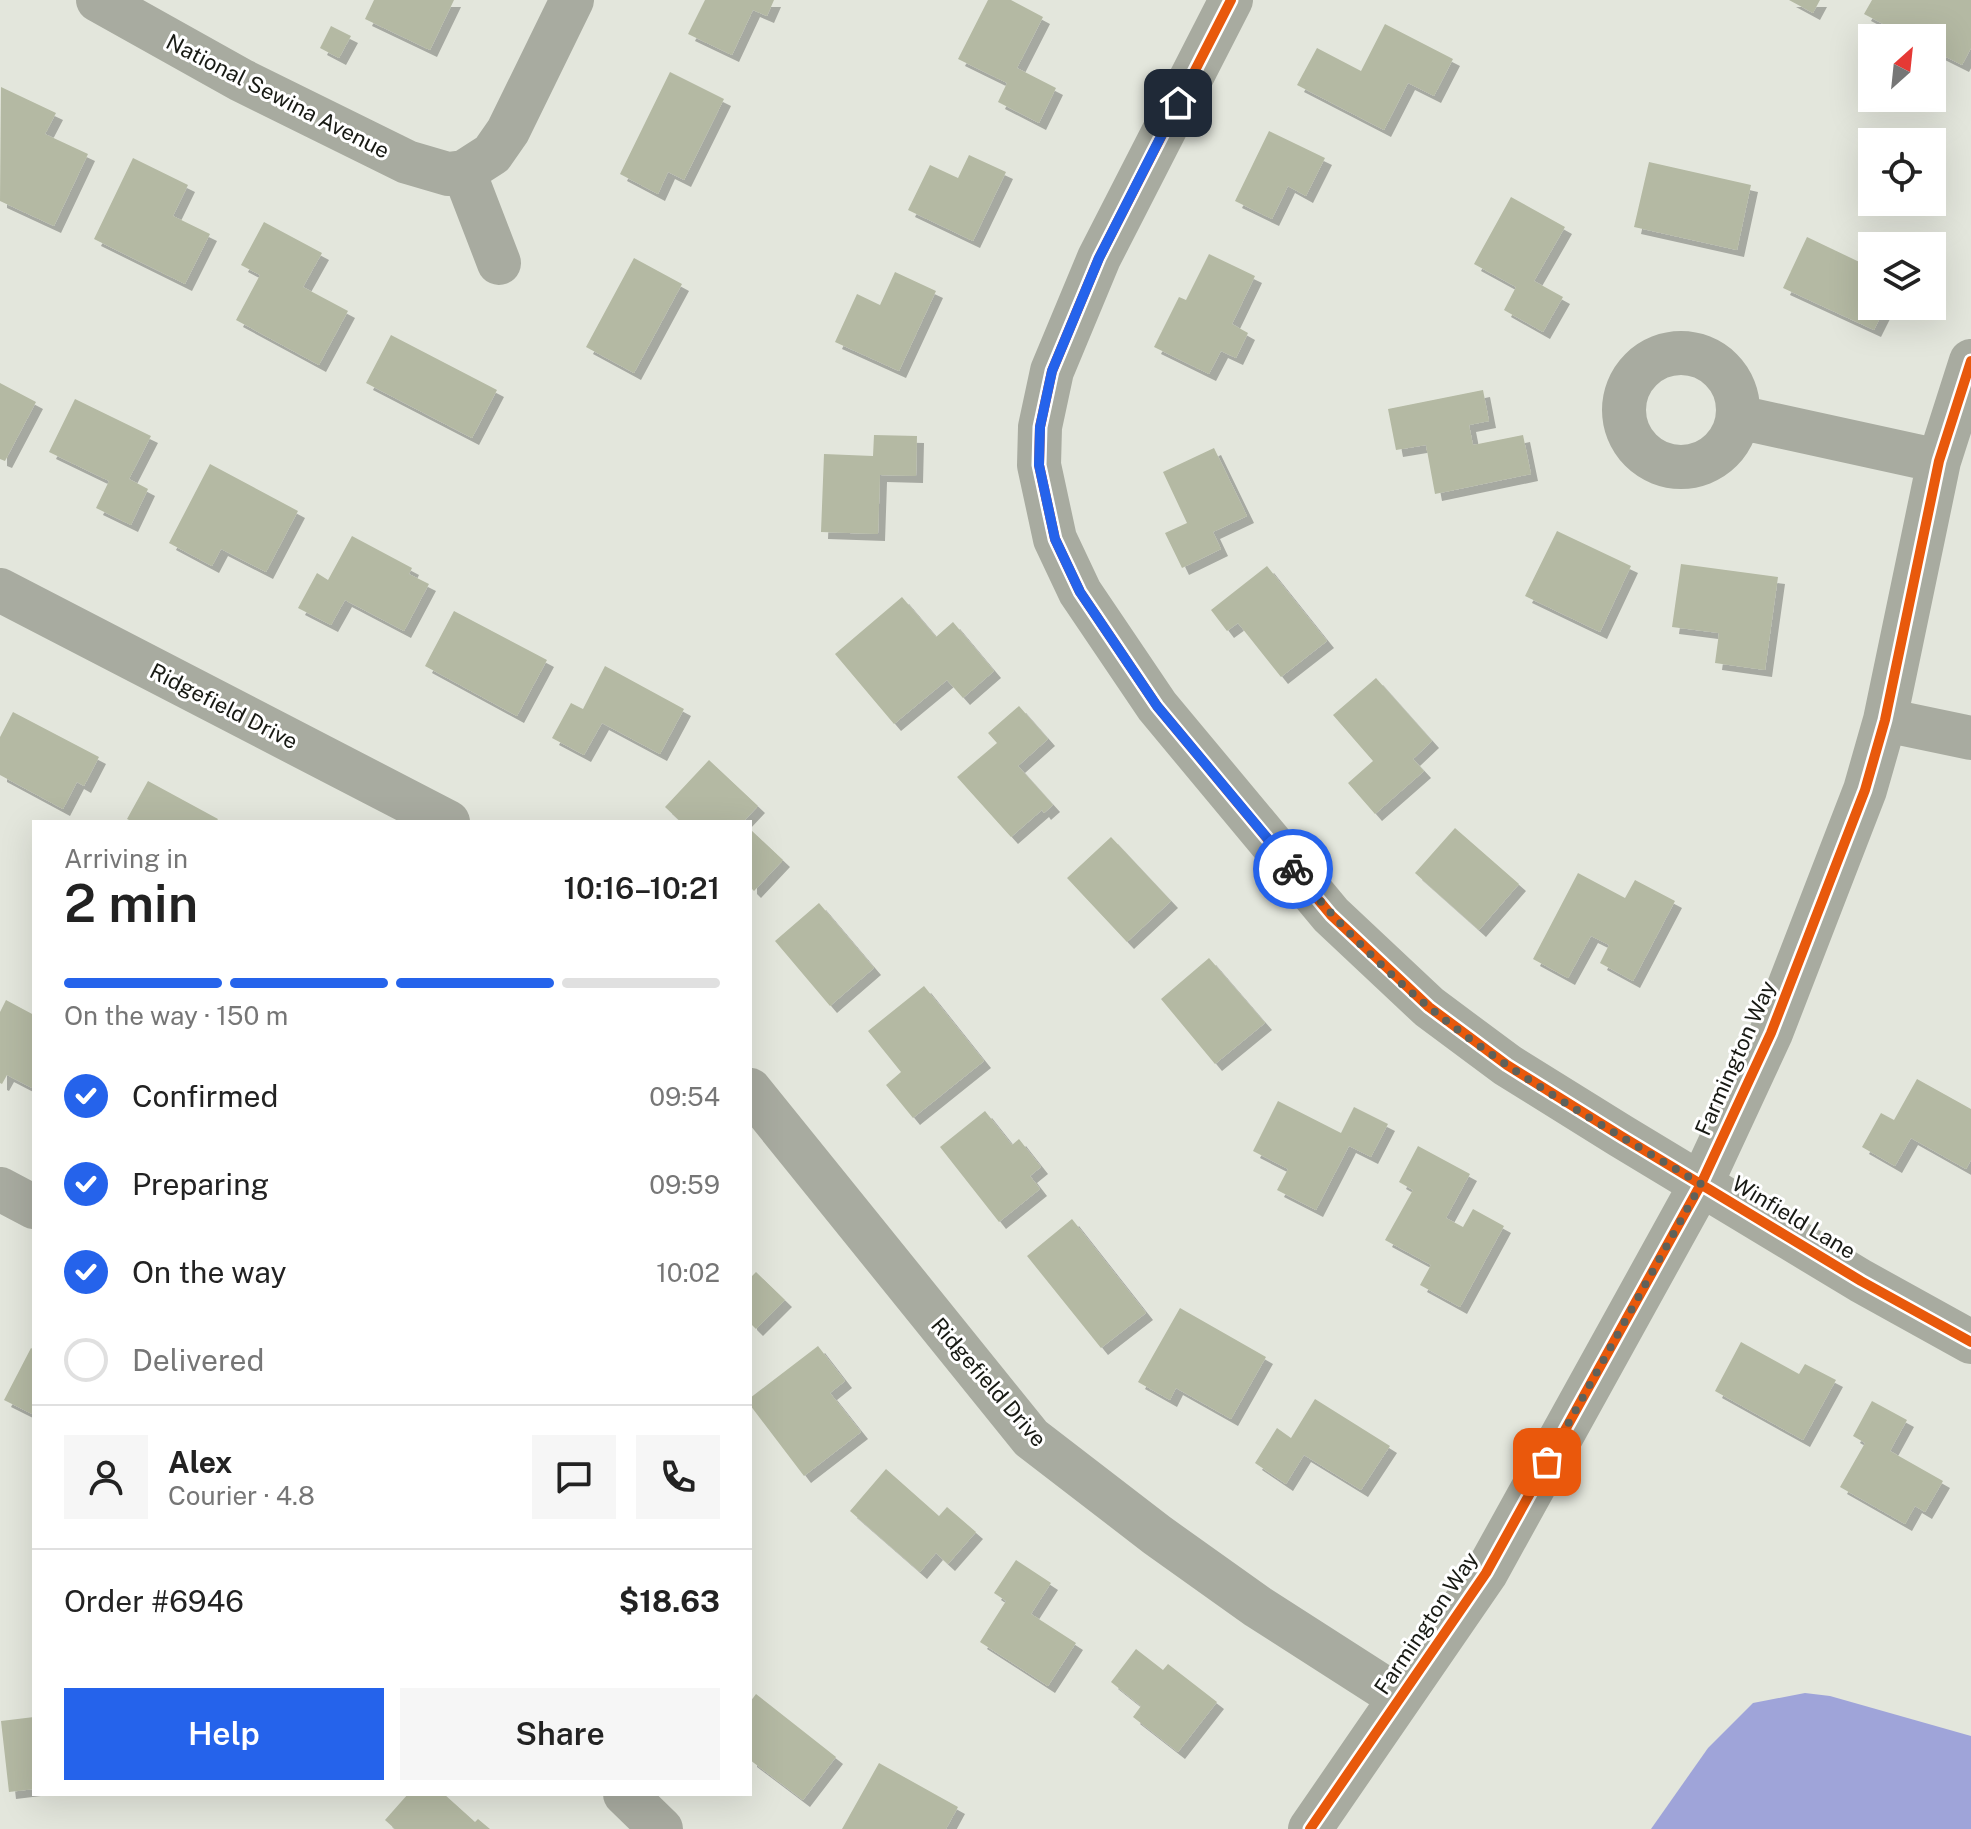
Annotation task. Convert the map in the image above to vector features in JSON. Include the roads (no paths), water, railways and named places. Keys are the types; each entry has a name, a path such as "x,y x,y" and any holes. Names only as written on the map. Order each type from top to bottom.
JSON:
{"street":[{"name":"National Sewina Avenue","path":"98,0 241,80 407,162 448,174 464,172"},
{"path":"499,263 464,172 492,154 508,131 572,0"},
{"name":"Winfield Lane","path":"1231,0 1099,258 1052,371 1040,427 1039,465 1055,539 1080,592 1157,706 1331,915 1429,1007 1507,1065 1861,1281 1971,1342"},
{"name":"Farmington Way","path":"1310,1829 1486,1573 1701,1184 1771,1033 1865,790 1885,720 1939,461 1971,361"},
{"path":"1738,417 1939,461"},
{"name":"Ridgefield Drive","path":"0,590 444,820"},
{"path":"1885,720 1971,738"},
{"name":"Ridgefield Drive","path":"752,1092 1031,1438 1157,1535 1258,1607 1400,1698"},
{"path":"0,1189 32,1206"},
{"path":"627,1796 661,1829"}],"water":[{"path":"1805,1693 1830,1696 1971,1736 1971,1829 1651,1829 1708,1748 1753,1703"}]}
